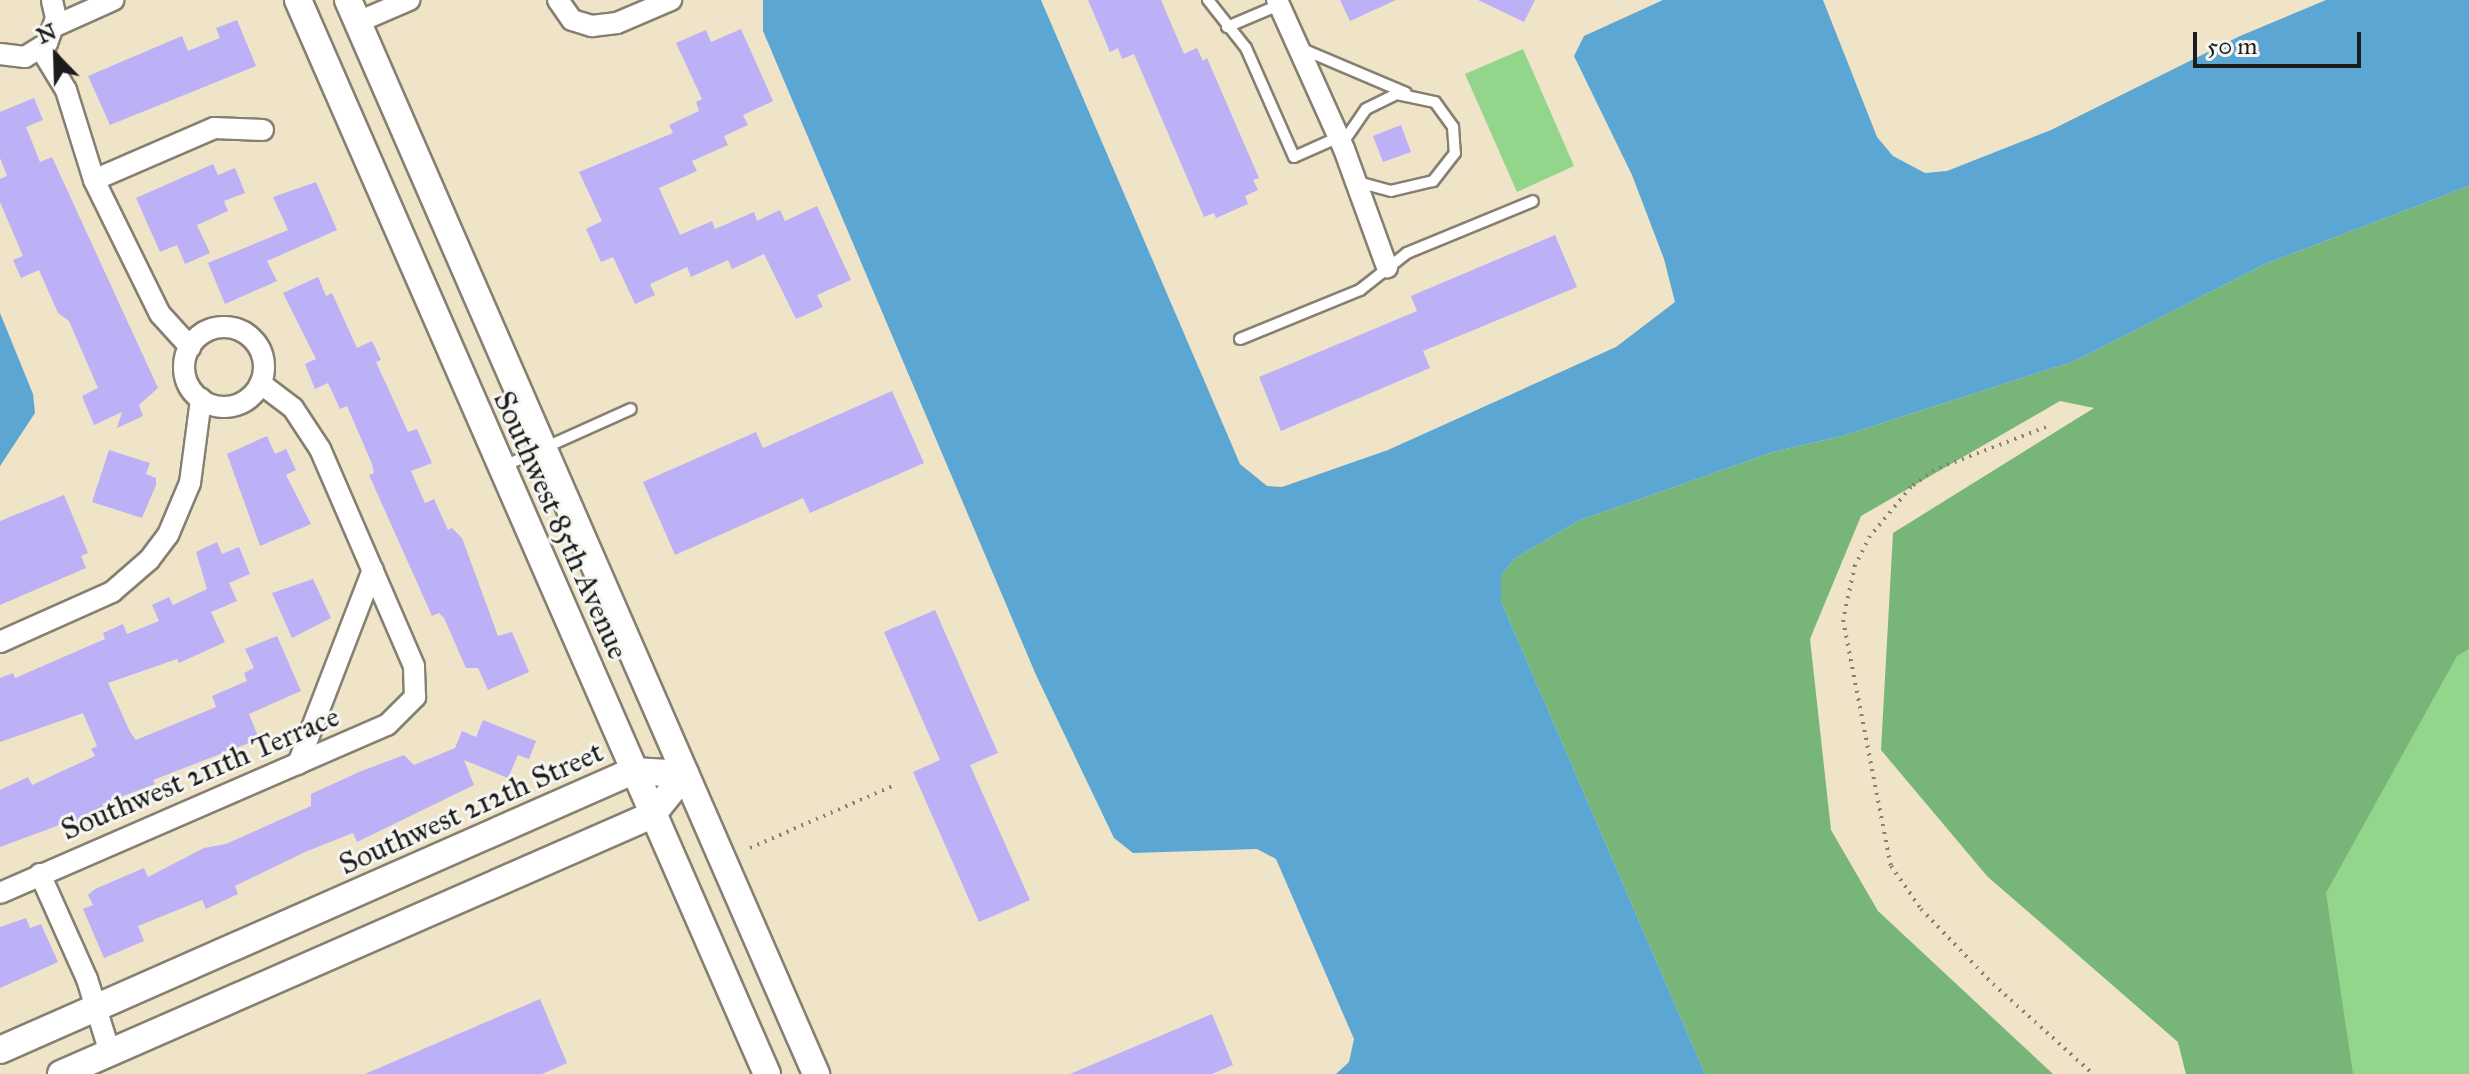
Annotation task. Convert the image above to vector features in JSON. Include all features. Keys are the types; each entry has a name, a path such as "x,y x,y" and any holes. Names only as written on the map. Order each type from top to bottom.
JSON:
{"street":[{"path":"52,0 55,26"},
{"path":"0,54 25,57 41,49 55,26 113,0"},
{"name":"Southwest 85th Avenue","path":"298,0 767,1074"},
{"path":"353,11 409,0"},
{"path":"558,0 572,20 584,26 617,23 671,0"},
{"path":"1278,2 1340,140 1387,267"},
{"name":"Southwest 85th Avenue","path":"353,11 816,1074"},
{"path":"41,49 66,90 94,180 165,323 190,347"},
{"path":"94,180 214,128 263,130"},
{"path":"0,642 112,592 149,560 168,535 190,483 201,399 185,376 190,347 216,328 238,329 261,351 260,383 235,405 201,399"},
{"path":"260,383 293,408 311,432 373,570 298,764"},
{"name":"Southwest 211th Terrace","path":"0,893 397,719 415,697 414,666 373,570"},
{"name":"Southwest 212th Street","path":"0,1050 633,771 685,774"},
{"path":"61,1074 652,815 685,774"},
{"path":"40,874 96,1008 110,1053"}],"lane":[{"path":"1208,0 1246,48 1294,157 1340,140 1371,105 1406,93"},
{"path":"1227,27 1278,2"},
{"path":"1298,48 1406,93 1423,96 1445,111 1456,135 1451,162 1433,181 1411,189 1391,191 1357,182"},
{"path":"1240,339 1360,290 1407,253 1533,201"},
{"path":"501,468 631,409"}],"path":[{"path":"2046,427 1934,470 1911,487 1870,536 1855,565 1843,620 1891,866 1921,909 1993,984 2093,1074"},
{"path":"750,848 895,785"}],"green space":[{"path":"1523,49 1574,166 1517,192 1465,74"},
{"path":"2469,186 2469,649 2457,656 2326,893 2353,1074 2186,1074 2178,1042 1987,876 1881,750 1893,533 2094,408 2060,401 1861,516 1810,639 1831,830 1878,911 2053,1074 1705,1074 1501,601 1501,576 1514,559 1578,521 1773,452 1842,436 2075,361 2265,264"},
{"path":"2469,526 2469,1074 2186,1074 2178,1042 1987,876"}],"water":[{"path":"763,0 1041,0 1240,464 1267,486 1282,487 1388,450 1616,347 1675,302 1664,259 1632,175 1574,56 1584,36 1663,0 1823,0 1877,137 1893,156 1925,173 1947,171 2051,130 2240,36 2326,0 2469,0 2469,186 2265,264 2075,361 1842,436 1773,452 1578,521 1514,559 1501,576 1501,601 1705,1074 1336,1074 1349,1062 1354,1039 1276,859 1257,849 1133,853 1114,838 1036,675 763,31"},
{"path":"0,313 33,394 35,413 0,466"}],"building":[{"path":"1088,0 1161,0 1184,54 1197,48 1203,61 1207,58 1259,178 1253,180 1258,190 1245,196 1248,204 1216,218 1214,213 1204,217 1134,54 1122,59 1118,48 1110,52"},
{"path":"1340,0 1396,0 1350,21"},
{"path":"1478,0 1535,0 1524,22"},
{"path":"237,20 256,66 110,125 88,76 182,36 188,51 220,38 216,28"},
{"path":"741,29 773,101 743,115 748,125 724,136 728,145 692,161 697,171 659,188 680,235 712,221 715,229 754,212 757,221 780,210 785,221 817,206 851,280 817,295 823,307 796,319 764,254 732,269 728,260 691,277 687,267 650,284 655,295 635,304 613,257 601,262 586,229 602,221 579,172 673,133 669,125 699,111 696,102 702,99 676,43 706,30 711,42"},
{"path":"34,98 43,120 26,127 40,162 52,157 158,388 139,405 143,416 117,428 122,412 94,425 82,396 98,388 69,321 58,313 39,270 21,278 13,260 23,256 0,202 0,179 7,176 0,158 0,112"},
{"path":"1401,125 1411,152 1383,162 1373,136"},
{"path":"213,164 218,175 235,168 245,193 224,201 228,211 197,225 210,253 185,264 177,245 160,252 136,198"},
{"path":"316,182 337,230 267,261 277,281 225,304 208,263 288,230 273,197"},
{"path":"1555,235 1577,287 1423,351 1430,368 1281,431 1259,377 1417,311 1411,296"},
{"path":"318,277 326,296 332,293 357,348 372,341 381,360 376,362 408,432 417,429 432,463 411,471 425,503 434,499 448,530 452,528 462,538 498,636 512,632 529,672 488,690 478,668 466,668 444,618 439,613 432,616 369,475 374,473 372,464 347,406 340,409 328,383 315,389 305,364 316,359 283,293"},
{"path":"892,391 924,463 810,513 803,498 675,555 643,482 756,432 763,448"},
{"path":"267,436 275,454 286,449 296,470 286,475 311,524 260,546 227,454"},
{"path":"109,450 150,463 146,474 156,478 156,485 142,518 92,502"},
{"path":"64,495 88,553 81,556 86,568 0,605 0,521"},
{"path":"217,542 222,554 239,547 250,574 229,583 237,601 211,612 225,642 179,663 177,659 108,683 130,732 136,740 216,707 212,696 247,681 244,673 254,668 245,649 277,636 301,691 249,714 259,739 153,780 155,784 102,804 106,811 75,824 73,820 0,847 0,790 28,777 32,785 95,756 91,749 97,746 83,713 0,742 0,678 13,673 15,678 105,639 103,633 123,624 127,634 159,621 152,605 169,597 173,605 207,589 196,552"},
{"path":"313,579 331,618 292,638 272,593"},
{"path":"935,610 998,753 970,765 1030,900 979,922 913,772 940,760 884,632"},
{"path":"483,720 536,741 529,759 518,755 508,778 464,760 474,785 357,842 353,833 305,852 235,886 238,894 206,909 202,900 138,926 144,941 104,958 83,909 93,905 88,895 95,889 144,868 148,877 204,848 226,844 311,806 311,794 359,772 404,755 414,765 455,748 462,731 476,737"},
{"path":"26,918 30,928 41,924 58,962 0,988 0,927"},
{"path":"540,999 567,1063 542,1074 365,1074"},
{"path":"1212,1014 1233,1065 1212,1074 1070,1074"}]}
